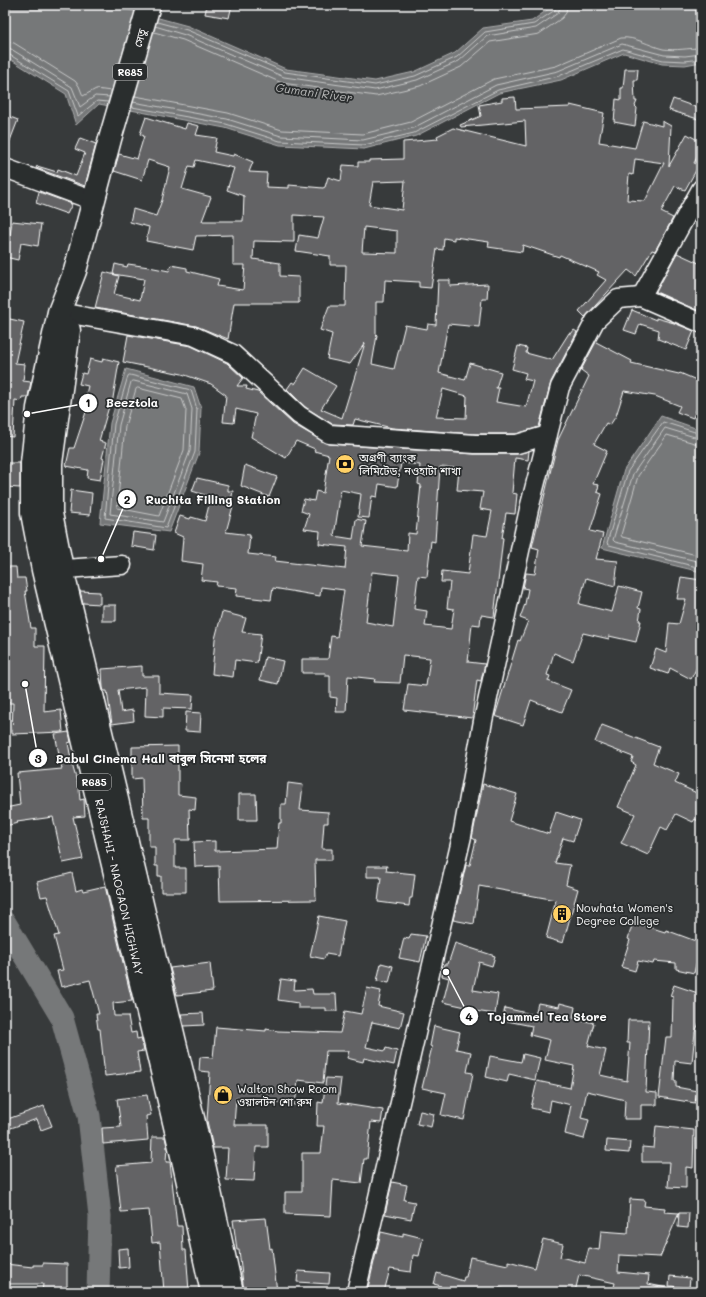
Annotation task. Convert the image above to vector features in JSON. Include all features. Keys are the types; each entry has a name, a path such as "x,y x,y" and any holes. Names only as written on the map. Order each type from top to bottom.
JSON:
{"main road":[{"name":"সেতু","path":"110,139 149,5"},
{"name":"RAJSHAHI - NAOGAON HIGHWAY","path":"110,139 65,313 38,408 32,463 32,513 52,570 199,1144 232,1292"},
{"name":"RAJSHAHI - NAOGAON HIGHWAY","path":"52,570 212,1292"}],"street":[{"path":"5,168 94,201"},
{"path":"641,297 701,189"},
{"path":"356,1292 462,836 483,721 529,509 560,386 595,321 618,299 641,297 701,323"},
{"path":"65,313 194,336 214,345 233,354 299,415 329,434 475,444 518,444 548,435"},
{"path":"52,570 122,565"}],"water":[{"name":"Gumani River","path":"5,5 111,5 188,26 286,69 375,81 414,72 455,53 483,28 532,21 554,5 701,5 701,62 685,65 662,64 624,53 561,80 499,93 416,136 364,149 280,145 225,128 99,104 76,125 66,94 5,56"},
{"path":"126,369 194,387 201,408 199,453 169,532 100,523 110,423"},
{"path":"661,416 701,430 701,572 602,548 624,470"}],"building":[{"path":"207,5 232,5 229,18 205,14"},
{"path":"625,69 638,69 637,80 634,80 635,101 637,101 635,106 637,108 635,126 614,122 616,99 621,100 621,88 623,88"},
{"path":"515,97 516,109 570,107 570,105 604,113 599,142 635,148 643,121 662,126 662,121 671,126 669,166 687,134 701,142 701,150 694,163 699,165 685,190 675,186 661,212 673,218 655,251 652,250 636,276 628,270 585,317 579,311 606,280 597,275 599,272 560,255 559,257 523,245 522,252 488,247 489,242 454,237 454,240 444,238 443,250 437,249 431,288 419,287 419,282 385,280 384,302 376,302 377,335 372,364 394,369 405,325 427,329 428,324 436,325 438,280 450,280 450,286 488,284 487,299 482,299 479,327 448,324 439,373 465,380 470,363 501,372 496,388 499,388 496,402 526,407 533,381 524,379 526,373 512,369 518,346 527,348 526,353 552,360 569,333 571,334 574,330 577,332 551,382 539,427 516,434 475,434 392,428 355,419 353,425 332,424 305,407 287,389 292,382 295,384 305,368 336,386 321,409 342,418 365,343 350,364 327,359 332,334 320,330 329,306 345,306 346,265 330,265 330,256 296,251 299,235 318,238 324,217 294,215 294,242 254,241 253,259 280,263 280,276 299,277 299,303 234,303 228,339 196,326 95,308 104,272 119,276 114,294 140,300 144,279 113,274 115,264 127,267 128,264 169,271 171,265 187,268 187,271 219,279 217,286 243,290 245,265 233,265 233,235 196,236 193,250 146,241 149,227 130,222 133,209 156,216 162,200 170,167 148,160 142,180 114,171 119,154 137,159 144,136 140,134 146,117 185,129 187,123 199,126 196,135 217,138 214,152 233,156 234,154 253,162 249,172 267,173 266,187 289,188 289,185 323,188 325,187 328,177 341,181 343,165 358,166 358,162 369,162 369,160 403,159 403,142 438,139 437,136 453,128 526,146 525,121 461,127 460,125 481,116 479,105 502,101 502,98","holes":["635,159 664,163 645,201 627,200 629,174 633,175","196,160 234,168 227,190 244,196 243,221 202,221 211,197 182,189 189,166 194,167","405,181 402,210 369,205 373,182","364,227 397,231 397,253 362,252","443,389 467,396 466,418 436,417"]},
{"path":"673,99 701,109 701,120 669,110"},
{"path":"5,115 18,120 6,151 5,151"},
{"path":"80,138 96,144 85,186 36,168 37,166 57,172 58,169 76,176 85,153 75,149"},
{"path":"39,192 72,204 67,214 36,203"},
{"path":"12,221 41,224 38,246 21,243 18,260 5,257 5,242 9,243"},
{"path":"677,253 701,264 701,312 656,292"},
{"path":"632,310 656,320 656,318 674,323 694,331 686,350 658,339 659,330 640,324 636,334 624,330"},
{"path":"5,318 24,322 15,363 25,364 23,381 31,382 28,397 22,397 21,401 15,400 13,437 5,436"},
{"path":"128,335 191,346 227,363 243,378 237,386 247,386 246,389 258,392 293,424 328,444 474,454 517,454 529,451 528,460 515,458 512,493 517,494 515,514 506,513 494,617 481,615 480,625 472,624 468,662 485,664 481,681 477,680 472,718 404,710 408,684 426,686 430,658 403,655 400,683 374,682 375,679 348,676 346,712 336,712 337,698 330,697 330,676 325,676 326,673 302,673 302,659 328,659 331,636 337,637 344,590 321,587 320,596 273,588 271,600 236,596 237,588 216,586 217,582 201,580 203,564 181,561 183,537 174,533 180,516 205,521 211,497 192,491 197,478 228,485 228,491 233,491 230,506 233,506 226,532 250,535 248,554 276,557 275,561 345,569 347,547 319,544 320,531 304,529 309,514 301,511 304,499 314,501 316,491 323,493 329,455 314,451 315,449 296,441 286,458 251,437 256,414 236,409 234,423 223,422 226,395 211,384 182,374 123,362","holes":["401,463 420,465 418,484 421,485 416,534 408,533 407,551 362,546 366,521 356,519 353,539 334,536 341,490 361,494 358,517 369,518 372,496 377,497 379,484 397,487","440,467 459,468 457,490 483,492 480,509 492,511 487,536 473,534 468,574 442,571 441,582 450,582 447,608 454,609 451,629 425,626 427,611 414,609 418,576 427,577 431,541 435,542","372,572 399,575 393,627 366,622"]},
{"path":"596,342 632,361 631,363 680,373 701,382 701,397 693,418 677,412 680,406 655,396 624,391 616,416 610,425 606,423 594,444 607,451 593,484 599,485 597,492 602,494 590,531 603,534 596,559 618,561 615,586 586,578 579,604 612,612 619,586 642,592 638,608 641,609 639,621 641,621 636,642 609,636 609,639 583,633 573,661 554,653 547,675 550,676 548,681 571,690 562,712 531,700 523,725 495,716 518,640 520,641 528,621 520,618 528,589 523,588 526,573 535,574 539,549 532,547 558,440 589,376 581,370"},
{"path":"103,358 119,362 112,404 110,403 99,441 106,443 102,458 104,459 100,480 87,478 88,470 66,466 70,448 74,448 86,412 84,411 87,398 85,398 88,386 79,384 82,373 86,374 90,359 102,362"},
{"path":"5,463 20,463 20,488 5,487"},
{"path":"245,465 277,477 269,497 241,486"},
{"path":"71,490 92,493 90,515 69,513"},
{"path":"133,532 156,535 154,550 131,546"},
{"path":"5,567 16,567 17,578 25,578 27,591 25,591 31,628 35,628 35,646 45,646 44,712 61,710 63,732 12,734 13,703 5,703"},
{"path":"681,577 701,580 701,619 698,660 700,661 691,679 670,668 668,674 650,668 656,649 666,653 669,623 679,624 686,599 677,599"},
{"path":"80,591 100,592 100,604 83,603"},
{"path":"102,605 116,605 116,621 102,621"},
{"path":"222,612 246,618 242,632 261,634 257,663 235,660 233,677 212,674 215,639"},
{"path":"265,657 283,661 278,684 260,680"},
{"path":"142,666 142,676 159,676 159,693 193,695 192,709 163,708 163,717 145,716 146,687 118,690 121,712 133,710 134,721 112,724 107,691 104,691 103,688 102,669"},
{"path":"186,712 201,713 200,732 185,731"},
{"path":"602,725 659,747 653,763 679,774 675,783 701,795 701,823 695,819 693,822 676,814 667,830 661,827 648,855 621,843 635,814 618,807 636,765 631,762 633,757 595,742"},
{"path":"69,732 71,742 68,743 72,764 79,789 80,800 84,799 85,816 73,817 83,859 63,863 53,817 17,822 18,823 5,826 5,808 20,805 17,773 62,769 55,734"},
{"path":"178,746 178,795 196,797 195,810 189,809 190,840 175,840 175,868 186,868 186,892 161,892 161,876 158,876 158,866 155,866 155,847 149,847 149,818 143,818 142,778 132,779 132,747"},
{"path":"288,783 303,785 300,810 328,812 328,823 324,823 322,849 332,849 332,860 315,860 316,900 220,901 219,866 195,867 194,842 215,841 215,851 277,849 279,823 281,823 281,804 286,804"},
{"path":"483,784 517,794 509,821 549,834 556,812 580,820 573,841 563,838 555,863 570,865 566,885 578,889 563,943 546,938 556,900 479,886 474,924 453,920 466,865 470,865 476,840 472,838"},
{"path":"239,794 256,794 257,820 239,820"},
{"path":"367,866 387,866 386,871 415,874 412,898 410,898 409,906 378,902 381,877 367,877"},
{"path":"72,873 76,891 105,886 132,1001 113,1003 114,1016 128,1016 131,1033 136,1032 137,1039 141,1038 144,1051 137,1052 140,1072 105,1076 100,1029 98,1029 96,1014 99,1014 90,980 61,987 57,971 63,970 54,936 59,935 47,896 41,897 37,882"},
{"path":"319,916 345,921 338,956 326,954 324,959 310,956"},
{"path":"633,922 665,932 666,930 701,943 694,973 676,969 676,963 654,961 653,964 638,961 635,971 621,967 630,940 628,939"},
{"path":"411,934 426,936 420,962 399,958 404,938 409,939"},
{"path":"455,943 495,956 492,966 479,962 473,990 498,994 495,1014 475,1011 475,1009 443,1002 449,978 442,976 445,964 448,964"},
{"path":"210,963 213,991 177,995 170,968"},
{"path":"381,963 393,966 389,983 377,981"},
{"path":"281,979 295,981 294,990 312,989 313,994 336,994 337,1011 326,1011 326,1008 298,1008 298,1003 278,1000"},
{"path":"674,985 701,994 701,1019 695,1032 692,1063 675,1061 674,1081 676,1081 676,1087 697,1091 695,1103 659,1097 666,1037 672,1037 673,997 670,996"},
{"path":"367,988 381,991 378,1006 404,1012 400,1028 372,1022 366,1047 385,1051 386,1048 397,1051 394,1065 364,1058 363,1062 347,1058 349,1051 326,1051 323,1083 298,1080 295,1105 236,1098 234,1125 268,1125 268,1147 256,1147 254,1181 226,1180 228,1148 213,1148 207,1121 210,1072 199,1071 200,1057 213,1058 216,1027 266,1031 266,1029 278,1031 340,1033 345,1011 361,1014"},
{"path":"538,1003 559,1007 560,1003 575,1007 573,1018 594,1023 588,1046 606,1050 600,1075 627,1081 630,1043 627,1043 628,1020 649,1020 646,1092 657,1093 657,1105 641,1105 641,1119 624,1119 625,1100 587,1091 581,1118 589,1120 584,1139 565,1134 571,1105 551,1100 549,1112 531,1108 537,1081 570,1088 574,1066 545,1060 550,1040 530,1035 532,1026 502,1020 505,1008 535,1015"},
{"path":"203,1013 204,1025 184,1026 181,1014"},
{"path":"434,1026 460,1032 456,1049 471,1052 467,1072 473,1073 464,1120 441,1115 446,1093 422,1088 432,1047 430,1046"},
{"path":"523,1054 540,1058 535,1080 509,1074 507,1082 486,1077 490,1056 521,1062"},
{"path":"326,1078 341,1079 338,1103 383,1110 381,1123 371,1122 367,1159 364,1159 361,1183 333,1180 331,1216 285,1214 285,1192 302,1192 302,1153 321,1153 324,1126 317,1126 318,1102 323,1103"},
{"path":"147,1095 151,1115 146,1116 148,1140 103,1144 102,1128 121,1127 117,1099"},
{"path":"44,1106 52,1126 41,1130 37,1119 5,1130 5,1120"},
{"path":"420,1111 434,1114 431,1127 417,1124"},
{"path":"656,1126 694,1130 693,1168 686,1167 686,1188 668,1187 670,1162 642,1162 642,1147 654,1148"},
{"path":"152,1137 165,1137 167,1146 166,1162 170,1162 177,1226 182,1226 183,1250 186,1250 189,1292 164,1292 160,1242 152,1243 149,1210 121,1212 116,1166 151,1163"},
{"path":"607,1140 630,1142 629,1153 606,1151"},
{"path":"392,1182 407,1185 404,1200 415,1202 411,1219 385,1214"},
{"path":"630,1199 645,1200 644,1206 665,1208 664,1212 679,1213 660,1257 619,1255 618,1272 649,1275 648,1284 667,1288 667,1292 613,1291 615,1283 579,1275 575,1292 515,1292 499,1288 498,1292 463,1292 451,1289 450,1292 438,1292 441,1286 434,1284 437,1273 463,1281 464,1277 466,1277 470,1257 508,1265 508,1261 535,1268 543,1239 563,1244 560,1257 585,1263 589,1248 599,1250 601,1231 628,1233"},
{"path":"679,1213 689,1213 688,1228 678,1227"},
{"path":"266,1218 270,1249 272,1248 277,1292 244,1292 239,1250 237,1250 233,1220"},
{"path":"381,1232 403,1237 403,1233 423,1238 419,1256 413,1255 411,1272 390,1269 384,1292 367,1292"},
{"path":"128,1248 129,1267 119,1268 118,1249"},
{"path":"43,1263 67,1264 67,1292 42,1291 43,1284 5,1284 5,1264 33,1267 33,1265 43,1265"},
{"path":"298,1271 330,1273 329,1284 297,1282"},
{"path":"670,1276 690,1278 689,1288 669,1286"}],"waterway":[{"path":"5,923 62,1018 89,1116 100,1216 98,1292"}],"place":[{"name":"Beeztola","path":"27,414"},
{"name":"অগ্রণী ব্যাংক লিমিটেড, নওহাটা শাখা","path":"345,464"},
{"name":"Ruchita Filling Station","path":"101,559"},
{"name":"Babul Cinema Hall বাবুল সিনেমা হলের","path":"25,684"},
{"name":"Nowhata Women's Degree College","path":"562,914"},
{"name":"Tojammel Tea Store","path":"446,972"},
{"name":"Walton Show Room ওয়ালটন শো রুম","path":"223,1095"}]}
